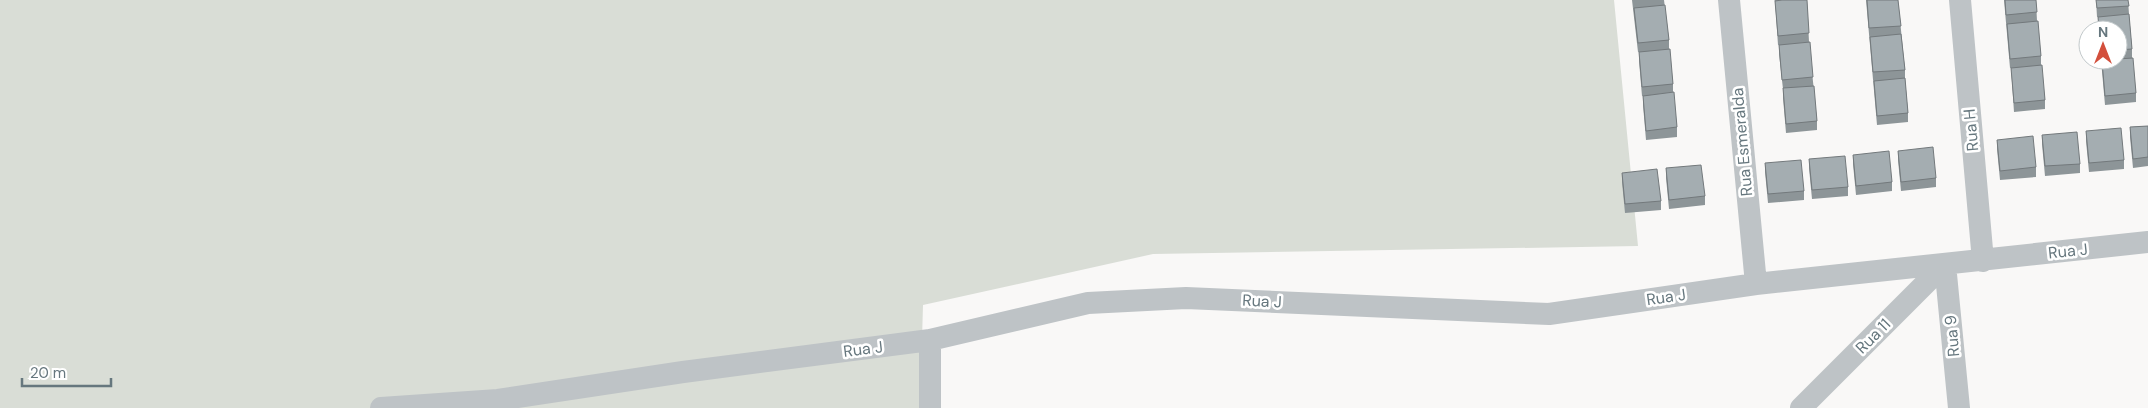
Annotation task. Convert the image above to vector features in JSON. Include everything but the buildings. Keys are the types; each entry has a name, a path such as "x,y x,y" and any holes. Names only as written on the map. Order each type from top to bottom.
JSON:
{"street":[{"name":"Rua Esmeralda","path":"1729,0 1756,284"},
{"name":"Rua H","path":"1960,0 1983,260"},
{"name":"Rua J","path":"381,408 498,400 683,372 930,340 1088,304 1186,298 1549,314 1756,284 2148,242"},
{"name":"Rua 11","path":"1801,408 1945,264"},
{"name":"Rua 9","path":"1945,264 1959,408"},
{"path":"930,340 930,408"}],"shaded area":[{"path":"0,0 1614,0 1638,246 1153,254 923,305 920,408 0,408"}]}
